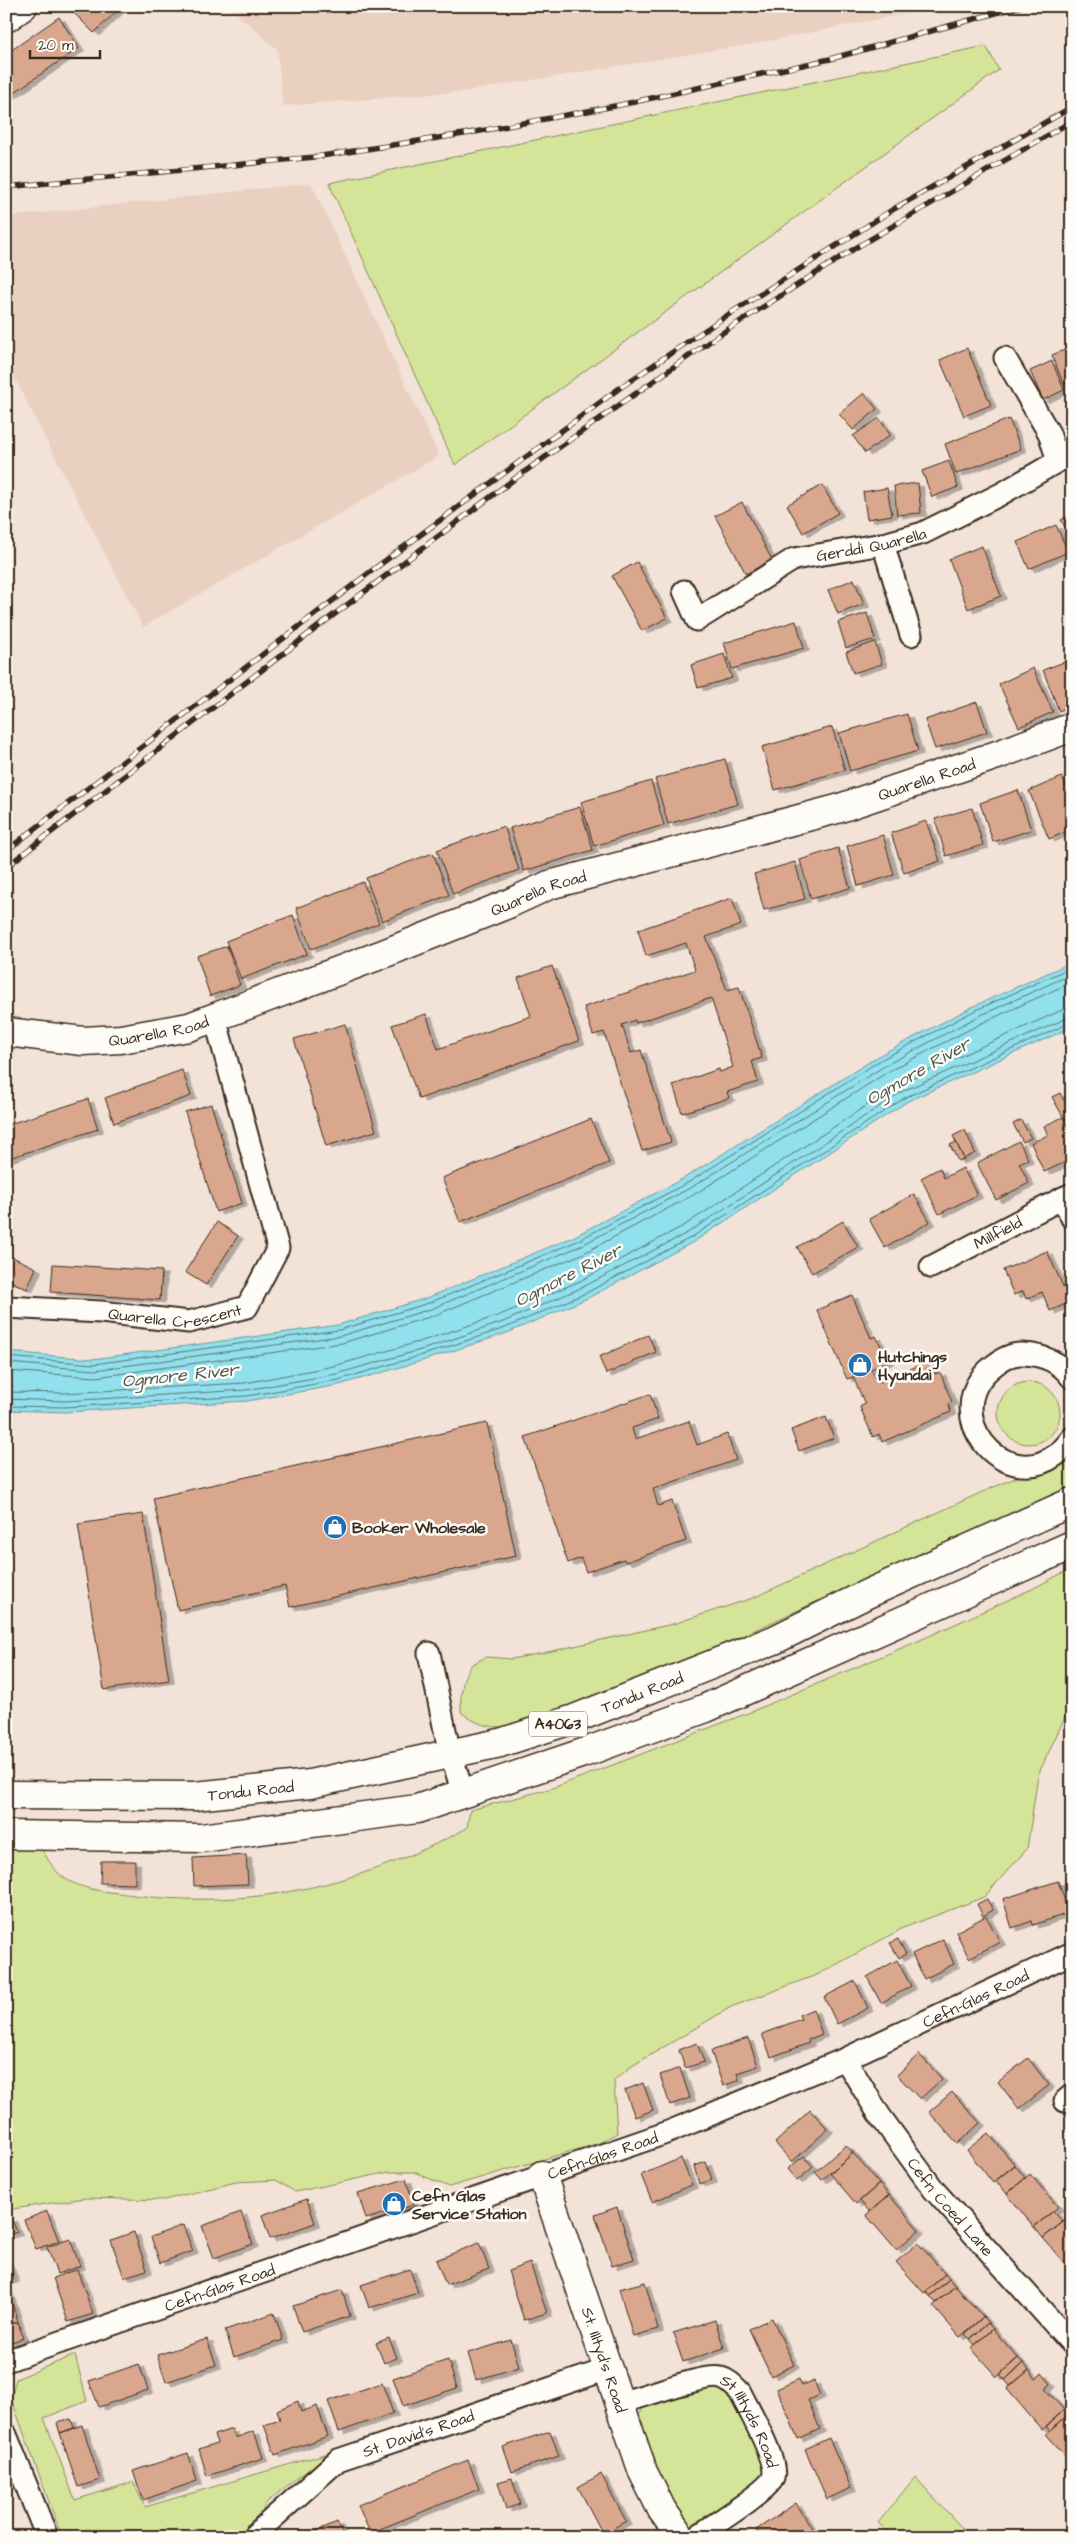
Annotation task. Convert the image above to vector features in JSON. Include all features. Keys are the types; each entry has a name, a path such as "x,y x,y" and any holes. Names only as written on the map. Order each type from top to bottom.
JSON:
{"main road":[{"path":"6,18 24,6"},
{"name":"Quarella Road","path":"6,1032 83,1041 121,1039 189,1027 392,950 549,885 837,809 1072,727"},
{"name":"Tondu Road","path":"6,1794 194,1796 310,1784 500,1743 574,1718 774,1640 867,1594 1072,1502"},
{"name":"A4063","path":"6,1835 201,1838 417,1809 706,1708 1072,1545"},
{"name":"St. Illtyd's Road","path":"542,2175 643,2472 662,2510 681,2537"}],"street":[{"path":"1005,358 1049,433 1065,454"},
{"name":"Gerddi Quarella","path":"684,590 697,620 794,559 883,544 923,533 1002,494 1065,454"},
{"path":"883,544 911,635"},
{"name":"Quarella Crescent","path":"6,1307 101,1312 189,1322 247,1307 278,1248 218,1029 213,1018"},
{"name":"Millfield","path":"931,1267 1067,1196 1072,1218"},
{"path":"1072,1378 1059,1364 1042,1355 1019,1354 1001,1359 982,1375 971,1402 972,1421 979,1439 991,1452 1008,1461 1020,1464 1039,1463 1057,1455 1072,1438"},
{"path":"430,1652 451,1753 463,1794"},
{"name":"Cefn-Glas Road","path":"6,2361 666,2133 845,2059 1072,1953"},
{"name":"Cefn Coed Lane","path":"845,2059 880,2116 934,2190 1072,2344"},
{"name":"St. David's Road","path":"252,2537 338,2460 608,2369"},
{"name":"St Illtyds Road","path":"618,2403 703,2379 720,2377 731,2383 740,2392 773,2463 773,2478 764,2489 696,2537"},
{"path":"6,2435 47,2537"}],"shaded area":[{"path":"228,6 943,6 763,42 468,91 283,106 277,49"},
{"path":"311,183 439,456 143,627 6,362 6,217"}],"green space":[{"path":"986,46 999,70 455,465 329,183"},
{"path":"1023,1382 1035,1382 1051,1391 1058,1401 1060,1413 1058,1425 1051,1435 1035,1444 1023,1444 1012,1439 1003,1430 998,1419 998,1407 1003,1396 1012,1387"},
{"path":"1072,1446 1072,1489 922,1553 718,1647 577,1706 530,1721 494,1727 476,1722 461,1712 464,1678 471,1665 486,1657 511,1659 543,1653 673,1624 753,1598 980,1493 1055,1461"},
{"path":"1072,1568 1072,1702 1038,1775 1027,1849 984,1897 903,1928 819,1974 731,2007 632,2066 614,2080 617,2133 599,2143 449,2187 414,2172 389,2172 295,2192 276,2180 236,2182 164,2200 85,2198 6,2210 6,1848 41,1848 51,1864 65,1879 90,1889 172,1898 216,1899 259,1896 302,1889 344,1879 426,1848 467,1828 470,1810 553,1788 748,1713 918,1641 1032,1589"},
{"path":"75,2355 87,2401 44,2418 75,2500 133,2482 145,2507 335,2451 294,2480 265,2504 255,2537 62,2537 11,2398 16,2379"},
{"path":"713,2385 731,2394 762,2461 763,2469 760,2480 748,2493 694,2526 675,2508 667,2493 652,2458 639,2414 643,2408 702,2387"},
{"path":"915,2477 962,2528 957,2537 894,2537 878,2523"}],"water":[{"name":"Ogmore River","path":"1072,962 1072,1027 908,1101 695,1241 588,1298 507,1333 339,1385 247,1401 65,1412 6,1410 6,1352 93,1359 338,1325 427,1298 573,1237 686,1177 882,1054 972,1007"}],"building":[{"path":"71,6 122,6 94,33 69,8"},
{"path":"59,17 79,48 6,98 6,54"},
{"path":"1072,347 1072,382 1064,385 1052,355"},
{"path":"967,348 991,405 964,416 940,360"},
{"path":"1052,361 1064,390 1043,400 1030,371"},
{"path":"864,393 877,409 853,430 839,414"},
{"path":"879,418 890,435 865,453 853,436"},
{"path":"1009,419 1021,449 956,474 945,444"},
{"path":"949,461 958,487 932,497 922,471"},
{"path":"918,483 921,513 897,515 894,486"},
{"path":"822,485 838,513 803,533 787,505"},
{"path":"887,488 892,515 867,519 863,492"},
{"path":"742,502 772,560 746,574 715,516"},
{"path":"1072,514 1072,540 1061,520"},
{"path":"1056,525 1068,552 1029,569 1017,542"},
{"path":"982,546 1001,596 968,609 949,559"},
{"path":"637,562 667,618 642,631 612,576"},
{"path":"854,579 864,604 838,614 828,590"},
{"path":"867,613 875,639 846,648 838,622"},
{"path":"796,621 804,648 732,669 724,643"},
{"path":"875,642 882,664 853,673 846,652"},
{"path":"724,654 732,678 698,688 691,665"},
{"path":"1072,659 1072,705 1059,711 1043,670"},
{"path":"1033,668 1053,712 1019,727 999,684"},
{"path":"977,702 987,732 935,749 925,720"},
{"path":"907,714 918,751 850,771 839,733"},
{"path":"832,727 845,770 775,790 762,747"},
{"path":"725,759 738,804 668,824 655,779"},
{"path":"1062,777 1072,800 1072,829 1049,839 1029,791"},
{"path":"651,781 664,825 594,846 581,802"},
{"path":"1018,790 1031,830 993,842 980,803"},
{"path":"580,807 593,850 524,871 510,828"},
{"path":"972,808 983,845 946,856 935,819"},
{"path":"926,821 940,861 904,873 891,833"},
{"path":"504,826 519,870 453,894 437,850"},
{"path":"883,835 894,875 858,886 847,846"},
{"path":"838,848 850,888 811,899 800,860"},
{"path":"433,853 449,895 382,921 366,878"},
{"path":"795,862 805,899 764,910 754,874"},
{"path":"363,882 379,923 311,949 296,908"},
{"path":"732,898 741,925 706,937 727,990 739,987 762,1058 752,1061 758,1082 727,1092 729,1098 682,1113 673,1085 719,1069 720,1072 733,1067 711,998 636,1023 635,1020 622,1025 631,1053 641,1050 671,1142 642,1151 604,1032 593,1035 584,1007 695,970 686,943 646,956 638,930"},
{"path":"293,915 307,954 241,979 226,941"},
{"path":"227,946 240,985 210,996 197,956"},
{"path":"552,966 579,1041 419,1099 392,1025 426,1014 438,1049 531,1016 518,978"},
{"path":"345,1024 376,1131 326,1146 294,1039"},
{"path":"182,1070 191,1096 114,1123 105,1098"},
{"path":"1060,1093 1072,1115 1065,1120 1052,1097"},
{"path":"88,1099 98,1129 6,1159 6,1125"},
{"path":"211,1104 242,1203 216,1212 185,1112"},
{"path":"1063,1117 1072,1137 1072,1159 1044,1172 1031,1143 1048,1135 1044,1126"},
{"path":"591,1119 609,1163 460,1222 442,1178"},
{"path":"1021,1120 1031,1138 1023,1142 1013,1124"},
{"path":"965,1130 975,1153 964,1159 953,1136"},
{"path":"1019,1141 1028,1159 1019,1163 1029,1183 996,1200 977,1163"},
{"path":"956,1142 964,1159 958,1161 950,1145"},
{"path":"940,1168 944,1178 963,1168 977,1195 939,1214 921,1178"},
{"path":"914,1194 930,1222 885,1248 869,1219"},
{"path":"843,1221 858,1247 812,1273 797,1247"},
{"path":"217,1222 238,1236 206,1285 185,1272"},
{"path":"1047,1251 1070,1302 1050,1311 1042,1292 1026,1299 1023,1291 1014,1295 1003,1270"},
{"path":"6,1254 36,1268 27,1289 6,1279"},
{"path":"53,1264 162,1271 160,1300 51,1292"},
{"name":"Hutchings Hyundai","path":"852,1295 871,1338 876,1336 888,1361 871,1369 878,1383 929,1361 935,1374 940,1372 952,1402 948,1404 951,1412 882,1442 879,1434 873,1437 860,1407 865,1404 853,1377 847,1379 817,1310"},
{"path":"648,1335 656,1352 606,1374 599,1357"},
{"path":"650,1394 658,1419 632,1428 635,1439 689,1421 697,1445 727,1434 736,1460 653,1489 658,1506 672,1501 686,1541 626,1562 624,1559 586,1572 581,1558 568,1563 525,1437"},
{"path":"826,1417 834,1438 799,1451 791,1430"},
{"name":"Booker Wholesale","path":"487,1423 516,1556 290,1607 285,1586 178,1610 153,1498"},
{"path":"143,1514 169,1680 104,1690 78,1524"},
{"path":"246,1855 248,1884 194,1886 193,1858"},
{"path":"101,1861 135,1861 135,1884 100,1883"},
{"path":"1058,1881 1069,1913 1033,1925 1032,1921 1012,1928 1003,1899"},
{"path":"987,1899 993,1910 983,1916 977,1904"},
{"path":"986,1916 1000,1942 969,1958 956,1932"},
{"path":"898,1939 906,1954 899,1958 890,1943"},
{"path":"943,1939 954,1964 924,1979 912,1954"},
{"path":"897,1960 911,1986 881,2003 867,1977"},
{"path":"855,1981 868,2008 837,2024 824,1997"},
{"path":"813,2009 822,2034 808,2040 809,2043 771,2057 762,2034 801,2019 799,2015"},
{"path":"748,2038 758,2066 737,2073 739,2080 723,2086 711,2051"},
{"path":"697,2043 704,2062 685,2068 679,2050"},
{"path":"919,2054 942,2079 920,2099 897,2075"},
{"path":"1028,2058 1049,2085 1019,2109 998,2082"},
{"path":"680,2068 690,2098 670,2105 660,2075"},
{"path":"643,2083 653,2110 635,2117 625,2090"},
{"path":"952,2092 980,2123 957,2144 929,2112"},
{"path":"810,2110 828,2129 792,2162 775,2143"},
{"path":"988,2133 1015,2165 993,2183 967,2150"},
{"path":"846,2145 853,2153 822,2180 815,2172"},
{"path":"853,2153 879,2184 856,2204 830,2173"},
{"path":"804,2156 813,2167 797,2181 787,2169"},
{"path":"681,2158 692,2185 652,2202 641,2175"},
{"path":"706,2162 712,2180 699,2184 694,2166"},
{"path":"1015,2165 1025,2178 1007,2194 996,2180"},
{"path":"1030,2174 1058,2207 1034,2227 1007,2194"},
{"path":"406,2179 414,2205 366,2219 358,2193"},
{"path":"879,2184 889,2195 870,2212 860,2201"},
{"path":"889,2195 919,2230 896,2250 866,2215"},
{"path":"307,2199 315,2223 270,2239 262,2215"},
{"path":"617,2207 634,2259 612,2266 595,2215"},
{"path":"47,2211 59,2241 36,2249 24,2220"},
{"path":"1053,2211 1063,2222 1043,2238 1034,2227"},
{"path":"241,2212 253,2244 214,2258 202,2226"},
{"path":"11,2218 17,2232 9,2235 6,2220"},
{"path":"1068,2218 1072,2223 1072,2267 1069,2269 1043,2238"},
{"path":"183,2225 193,2251 160,2263 151,2237"},
{"path":"134,2232 147,2270 124,2277 111,2240"},
{"path":"70,2239 80,2266 57,2274 47,2247"},
{"path":"479,2243 489,2269 446,2285 436,2260"},
{"path":"918,2243 945,2274 924,2293 896,2262"},
{"path":"6,2259 14,2279 6,2282"},
{"path":"530,2263 547,2313 524,2320 508,2271"},
{"path":"77,2269 93,2314 68,2322 53,2278"},
{"path":"410,2269 418,2293 369,2308 361,2285"},
{"path":"945,2274 949,2279 930,2296 926,2292"},
{"path":"949,2279 955,2286 936,2303 930,2296"},
{"path":"645,2282 658,2329 633,2336 619,2289"},
{"path":"6,2286 12,2303 6,2305"},
{"path":"955,2286 983,2317 960,2337 933,2306"},
{"path":"342,2290 350,2316 302,2332 293,2306"},
{"path":"12,2303 18,2322 6,2325 6,2305"},
{"path":"274,2313 283,2340 234,2357 225,2330"},
{"path":"983,2317 988,2323 970,2339 965,2334"},
{"path":"772,2318 794,2365 771,2376 749,2329"},
{"path":"715,2320 724,2348 683,2362 673,2333"},
{"path":"18,2322 23,2338 6,2344 6,2325"},
{"path":"988,2323 993,2329 975,2345 970,2339"},
{"path":"993,2329 1018,2358 997,2377 971,2348"},
{"path":"389,2338 397,2358 384,2363 376,2343"},
{"path":"207,2339 216,2365 166,2382 157,2355"},
{"path":"511,2340 519,2367 476,2380 468,2353"},
{"path":"1018,2358 1023,2363 1005,2380 1000,2374"},
{"path":"448,2360 457,2388 403,2406 393,2378"},
{"path":"1023,2363 1029,2370 1010,2386 1005,2380"},
{"path":"139,2364 148,2390 99,2407 89,2381"},
{"path":"1029,2370 1036,2379 1042,2373 1051,2384 1045,2389 1064,2410 1042,2430 1007,2389"},
{"path":"799,2379 802,2386 814,2381 820,2395 808,2400 820,2429 798,2439 777,2389"},
{"path":"382,2383 393,2413 339,2432 328,2401"},
{"path":"298,2401 301,2412 317,2406 328,2436 275,2455 264,2425 280,2420 277,2410"},
{"path":"1064,2410 1068,2415 1050,2431 1046,2426"},
{"path":"1068,2415 1072,2419 1072,2463 1046,2434"},
{"path":"71,2419 74,2428 60,2433 57,2423"},
{"path":"82,2425 100,2480 78,2487 60,2433"},
{"path":"232,2429 235,2438 254,2431 263,2458 207,2476 199,2449 217,2443 214,2435"},
{"path":"550,2431 559,2456 512,2472 503,2447"},
{"path":"829,2438 851,2488 827,2499 805,2449"},
{"path":"188,2453 197,2481 143,2500 133,2471"},
{"path":"468,2460 479,2489 370,2533 358,2505"},
{"path":"601,2474 626,2521 603,2534 578,2487"},
{"path":"512,2478 520,2504 506,2509 498,2482"},
{"path":"796,2503 812,2528 799,2537 760,2537 756,2530"},
{"path":"337,2522 344,2537 316,2537 314,2532"}],"railway":[{"path":"6,187 315,157 464,134 620,105 830,59 1021,6"},
{"path":"6,851 378,566 621,387 720,320 892,210 1072,107"},
{"path":"6,867 323,623 517,477 719,335 857,247 1072,121"}],"place":[{"name":"Hutchings Hyundai","path":"860,1365"},
{"name":"Booker Wholesale","path":"335,1527"},
{"name":"Cefn Glas Service Station","path":"394,2204"}]}
